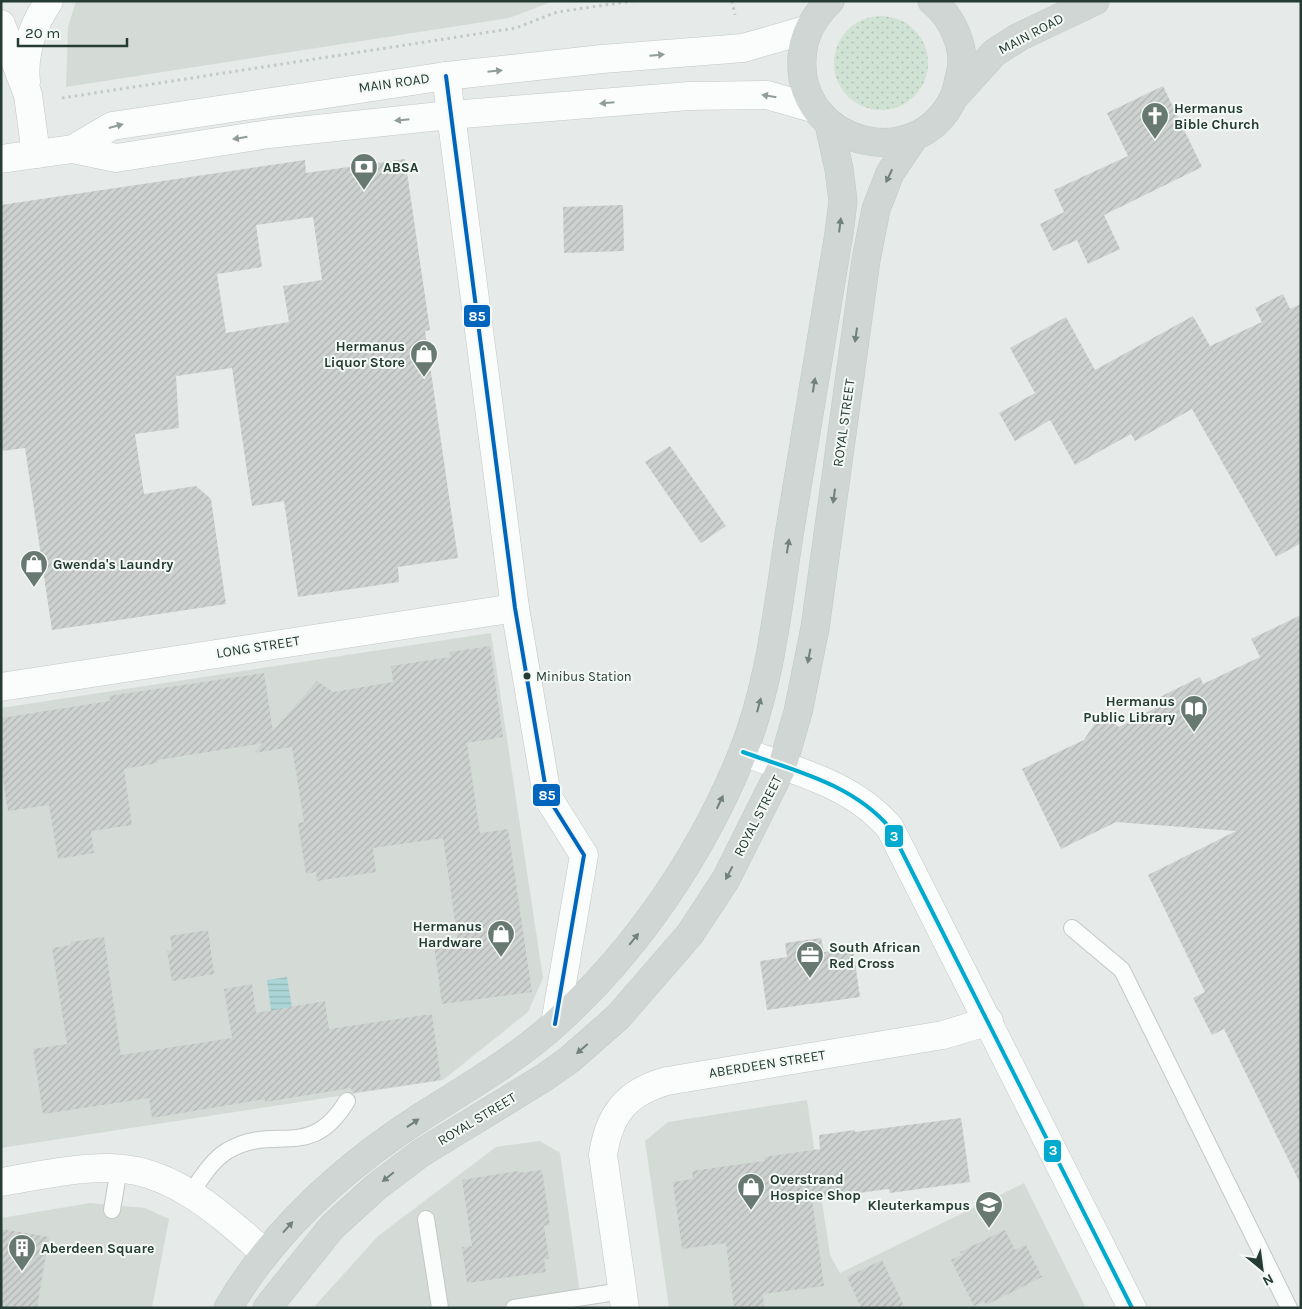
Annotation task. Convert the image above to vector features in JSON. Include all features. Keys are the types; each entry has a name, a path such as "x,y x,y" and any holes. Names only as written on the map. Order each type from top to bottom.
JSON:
{"main road":[{"name":"MAIN ROAD","path":"932,1 943,10 958,36 962,67 954,97"},
{"name":"MAIN ROAD","path":"819,12 802,49 801,70 806,91 822,116 861,141 879,143 915,136 938,120 954,97 994,53 1019,37 1095,1"},
{"path":"228,1308 265,1253 296,1219 366,1157 420,1118 489,1076 555,1024 622,954 664,899 691,857 718,808 743,752 768,669 839,233 843,201 839,169 822,116"},
{"name":"ROYAL STREET","path":"267,1308 332,1227 376,1187 421,1153 545,1077 569,1060 618,1016 669,962 710,906 755,824 782,767 798,712 815,628 866,260 876,209 890,173 915,136"}],"street":[{"path":"36,154 26,61 35,26 49,1"},
{"name":"MAIN ROAD","path":"74,149 112,126 446,76 602,59 743,48 819,12"},
{"path":"1,24 29,99"},
{"path":"446,76 515,608 547,796 584,855 555,1024"},
{"name":"MAIN ROAD","path":"1,160 74,149 116,158 269,134 450,115 680,97 767,95 822,116"},
{"name":"LONG STREET","path":"1,687 515,608"},
{"path":"743,752 834,786 868,807 890,828 1132,1308"},
{"name":"ABERDEEN STREET","path":"624,1299 603,1154 606,1135 614,1117 624,1104 651,1085 667,1081 943,1035 988,1021"},
{"path":"1,1182 81,1170 119,1168 149,1174 190,1194 265,1253"}],"lane":[{"path":"1072,928 1122,970 1289,1308"},
{"path":"190,1194 213,1161 227,1151 256,1140 291,1140 307,1137 332,1122 347,1101"},
{"path":"112,1210 119,1168"},
{"path":"426,1219 440,1308"},
{"path":"514,1308 624,1299"}],"path":[{"path":"29,99 516,28 557,12 633,1"}],"shaded area":[{"path":"76,1 554,1 509,18 66,87 68,27"},
{"path":"491,633 543,978 528,1012 443,1080 1,1148 1,708"},
{"path":"807,1100 830,1255 840,1273 1024,1183 1086,1308 669,1308 645,1141 668,1122"},
{"path":"540,1141 560,1153 582,1308 313,1308 378,1236 496,1147"},
{"path":"90,1203 145,1208 169,1219 152,1308 1,1308 1,1218"}],"green space":[{"path":"881,16 899,19 914,30 925,45 928,63 925,81 914,96 899,107 881,110 863,107 848,96 837,81 834,63 837,45 848,30 863,19"}],"water":[{"path":"287,977 294,1020 273,1024 267,980"}],"building":[{"path":"1163,86 1202,167 1104,215 1120,249 1088,264 1077,240 1053,251 1040,224 1064,212 1054,190 1128,156 1107,113"},
{"path":"405,159 430,330 425,331 458,558 398,567 399,582 298,597 284,501 252,506 232,368 176,376 179,428 135,434 144,494 196,486 211,499 226,604 52,630 25,448 1,451 1,205 305,160 306,173","holes":["313,217 322,280 283,286 289,322 226,333 217,274 262,267 256,225"]},
{"path":"623,205 624,251 564,253 563,207"},
{"path":"1283,294 1290,309 1301,304 1301,543 1276,557 1192,409 1135,441 1131,434 1075,465 1050,420 1015,441 999,413 1035,393 1010,348 1066,317 1095,370 1193,316 1210,346 1262,322 1255,308"},
{"path":"670,446 726,526 701,543 645,462"},
{"path":"1301,615 1301,1185 1224,1029 1212,1035 1193,998 1205,992 1148,875 1236,831 1116,822 1061,849 1022,769 1084,740 1101,714 1119,727 1159,706 1156,699 1200,677 1203,684 1260,657 1251,639"},
{"path":"490,646 503,737 467,743 480,833 508,829 532,992 442,1004 434,945 458,942 443,838 373,848 376,872 317,881 316,872 306,874 298,823 304,822 292,747 254,753 263,743 158,760 158,763 124,769 132,825 91,831 94,853 58,859 49,805 8,811 1,768 1,718 110,701 109,696 264,673 273,731 317,681 333,692 393,682 391,666 450,657 450,652"},
{"path":"208,930 214,974 172,981 167,951 172,950 170,936"},
{"path":"104,937 121,1055 232,1038 224,989 252,984 256,1013 325,1001 329,1029 432,1014 441,1080 353,1093 351,1088 265,1102 265,1099 152,1118 149,1098 43,1114 33,1049 67,1044 52,948 71,945 71,942"},
{"name":"South African Red Cross","path":"821,938 824,952 853,948 860,997 767,1010 760,961 787,957 785,943"},
{"path":"961,1118 970,1182 890,1193 889,1189 812,1199 824,1286 763,1294 764,1308 734,1308 726,1243 682,1249 673,1182 693,1179 692,1171 764,1161 764,1157 820,1149 819,1135"},
{"path":"542,1170 550,1225 544,1226 549,1259 544,1259 546,1272 467,1283 462,1247 472,1246 462,1180 518,1171 518,1173"},
{"name":"Aberdeen Square","path":"1,1229 49,1237 37,1308 1,1308"},
{"path":"1005,1230 1015,1250 1026,1245 1042,1277 986,1305 984,1301 974,1306 951,1260 962,1255 960,1252"},
{"path":"882,1260 905,1308 861,1308 847,1277"}],"transit line":[{"name":"85","path":"446,76 515,608 547,796 584,855 555,1024"},
{"name":"3","path":"743,752 803,773 841,790 859,800 890,828 1132,1308"}],"place":[{"name":"Hermanus Bible Church","path":"1155,140"},
{"name":"ABSA","path":"364,191"},
{"name":"Hermanus Liquor Store","path":"424,378"},
{"name":"Gwenda's Laundry","path":"34,588"},
{"name":"Minibus Station","path":"527,676"},
{"name":"Hermanus Public Library","path":"1194,733"},
{"name":"Hermanus Hardware","path":"501,958"},
{"name":"South African Red Cross","path":"810,979"},
{"name":"Overstrand Hospice Shop","path":"751,1211"},
{"name":"Kleuterkampus","path":"989,1229"},
{"name":"Aberdeen Square","path":"22,1272"}]}
